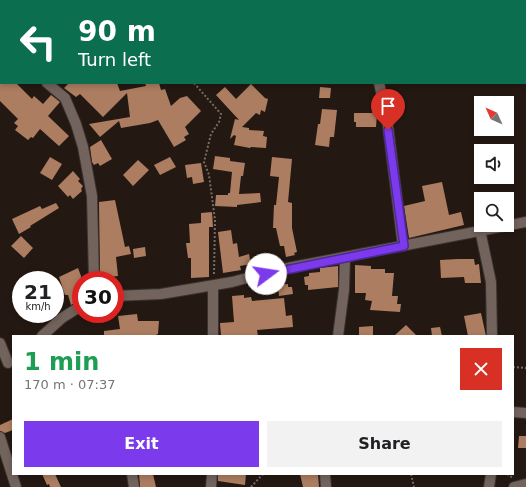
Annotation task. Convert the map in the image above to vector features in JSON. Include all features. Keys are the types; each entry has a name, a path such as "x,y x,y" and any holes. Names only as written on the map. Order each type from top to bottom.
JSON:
{"street":[{"path":"48,84 65,98 76,124 83,147 94,216 94,271"},
{"path":"379,84 387,119 404,246"},
{"path":"514,224 526,222"},
{"path":"124,296 161,294 213,286 250,278 277,270 345,258 474,231"},
{"path":"480,232 491,282 492,335"},
{"path":"338,335 344,290 345,258"},
{"path":"213,286 213,335"},
{"path":"43,335 62,318 72,312"},
{"path":"0,342 7,364"},
{"path":"514,412 526,413"},
{"path":"0,437 12,474"},
{"path":"12,475 16,487"},
{"path":"132,475 134,487"},
{"path":"211,487 212,475"},
{"path":"325,475 326,487"},
{"path":"489,487 491,475"},
{"path":"514,487 526,484"}],"path":[{"path":"195,84 221,114 219,122 211,134 204,162 210,182 215,220 215,263 213,286"},
{"path":"514,367 526,368"},
{"path":"251,487 262,475"},
{"path":"411,475 414,487"}],"building":[{"path":"0,84 17,84 32,99 34,96 43,104 51,95 60,102 48,116 69,136 59,146 40,129 33,138 31,137 28,140 15,130 18,126 14,123 18,119 0,101"},
{"path":"68,84 117,84 120,91 146,86 145,84 159,84 161,90 165,89 171,106 180,98 187,96 201,111 185,127 189,134 184,137 186,140 174,147 158,120 150,123 121,128 119,121 100,137 89,124 130,117 127,93 103,117 80,94 76,97 64,88"},
{"path":"251,84 265,98 268,99 265,112 261,110 260,115 256,113 242,127 249,128 249,130 264,131 263,136 267,137 266,148 250,148 234,145 236,136 234,135 230,139 235,119 239,120 216,95 225,87 236,99"},
{"path":"320,87 331,88 330,98 319,98"},
{"path":"322,109 337,110 334,137 330,137 329,147 315,145"},
{"path":"354,113 377,113 376,127 356,127 356,122 354,122"},
{"path":"101,140 112,159 100,166 98,163 94,165 92,162 90,147"},
{"path":"215,156 230,158 230,161 245,163 243,176 241,176 239,194 260,193 261,202 237,205 237,207 215,206 216,195 228,195 228,193 230,193 232,172 213,169"},
{"path":"50,157 62,164 52,180 40,173"},
{"path":"170,157 176,167 160,175 154,165"},
{"path":"272,157 292,159 288,202 292,203 292,228 297,252 294,253 295,255 286,257 284,246 280,246 276,228 273,228 274,205 276,205 279,177 270,176"},
{"path":"138,160 149,170 133,186 123,175"},
{"path":"201,163 204,182 193,184 192,177 187,178 185,165"},
{"path":"73,171 80,179 78,181 83,186 81,189 82,191 73,199 70,195 68,197 58,186"},
{"path":"442,182 449,215 461,212 464,225 409,238 404,206 425,201 422,186"},
{"path":"115,200 125,247 129,246 131,254 116,257 117,271 100,271 99,202"},
{"path":"56,203 59,208 19,234 12,219 40,206 42,209"},
{"path":"212,212 213,227 209,227 209,277 191,278 191,258 188,258 186,243 190,243 189,224 201,223 201,213"},
{"path":"231,230 233,244 237,243 239,257 249,254 251,264 240,266 241,270 223,273 218,232"},
{"path":"21,236 33,248 24,258 11,246"},
{"path":"145,247 146,256 134,258 133,249"},
{"path":"474,259 475,265 479,264 481,283 465,283 464,277 441,278 440,260"},
{"path":"355,265 371,266 371,269 385,269 385,273 394,273 392,296 398,296 397,304 401,304 400,312 370,310 372,301 365,300 366,293 355,293"},
{"path":"338,266 338,287 308,290 308,285 305,285 304,277 309,276 309,273 320,272 320,268"},
{"path":"78,268 79,271 72,271 71,305 68,295 65,295 64,292 64,275"},
{"path":"288,284 288,287 292,287 293,294 279,296 278,285"},
{"path":"244,295 244,298 251,297 252,301 284,298 286,316 292,315 293,327 257,330 258,335 221,335 220,323 234,322 232,296"},
{"path":"481,313 486,335 468,335 464,316"},
{"path":"137,314 138,321 159,321 158,334 156,335 104,335 104,331 120,329 119,323 124,323 124,315"},
{"path":"406,325 416,335 395,335"},
{"path":"373,326 373,335 359,335 359,327"},
{"path":"440,327 442,335 432,335 431,328"},
{"path":"12,419 12,430 5,433 0,431 0,425"},
{"path":"519,436 526,436 526,448 518,448"},
{"path":"42,475 55,475 61,487 50,487 49,484 47,485"},
{"path":"139,475 153,475 156,487 140,487"},
{"path":"218,475 246,475 245,485 218,481"},
{"path":"300,475 318,475 319,487 303,487"}],"route":[{"path":"266,274 277,270 404,246 388,130"}]}
